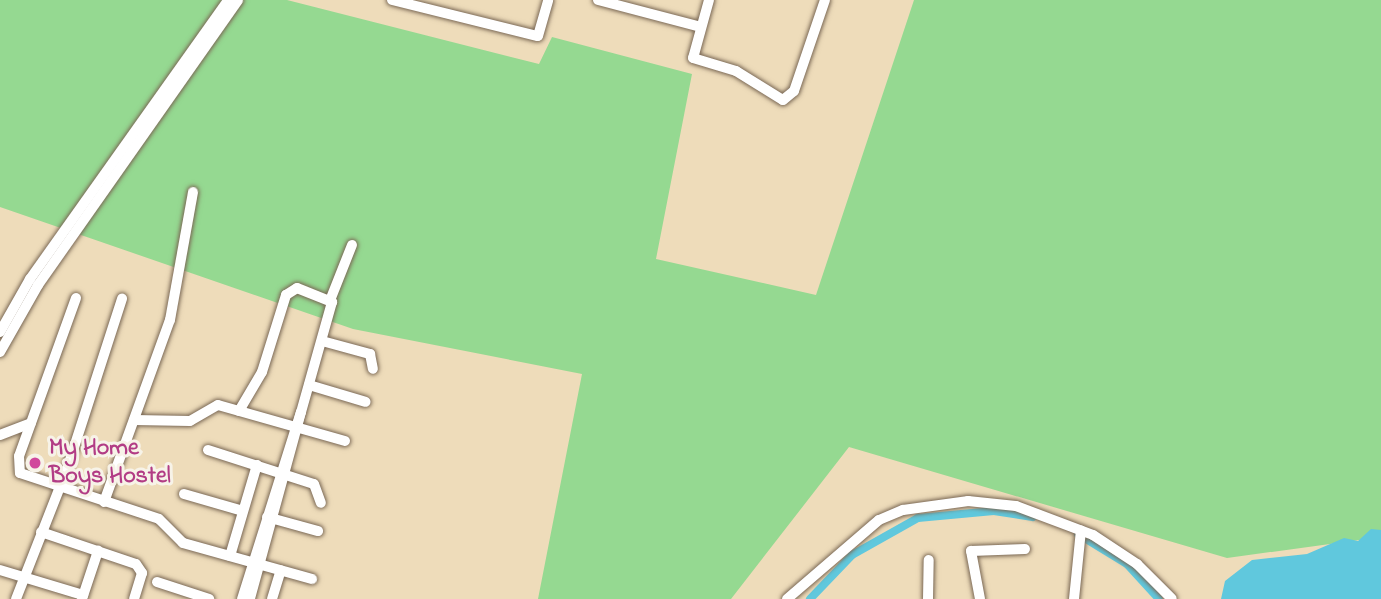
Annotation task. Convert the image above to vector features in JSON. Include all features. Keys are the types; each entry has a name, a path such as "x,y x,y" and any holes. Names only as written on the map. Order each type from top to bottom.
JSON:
{"street":[{"path":"0,332 30,279 228,0"},
{"path":"0,352 38,285 238,0"},
{"path":"392,0 538,36 548,0"},
{"path":"598,0 701,27"},
{"path":"709,0 693,58 736,71 789,100 825,0"},
{"path":"104,502 170,320 192,192"},
{"path":"242,599 256,563 297,427 322,341 331,298 352,246"},
{"path":"239,411 261,372 286,295 297,288 331,298"},
{"path":"76,298 31,423 20,472 59,488 159,519 183,543 312,579"},
{"path":"16,599 59,488 122,299"},
{"path":"322,341 370,354 373,369"},
{"path":"309,385 366,402"},
{"path":"134,420 190,421 218,405 345,441"},
{"path":"0,435 31,423"},
{"path":"208,450 319,487 321,503"},
{"path":"230,556 257,465"},
{"path":"184,494 243,510"},
{"path":"787,599 859,533 903,510 968,501 1016,506 1080,534 1138,564 1172,599"},
{"path":"270,518 318,531"},
{"path":"41,532 140,568 134,599"},
{"path":"1073,599 1080,534"},
{"path":"980,599 971,551 1025,549"},
{"path":"0,570 83,597 98,551"},
{"path":"929,559 929,599"},
{"path":"250,599 256,563"},
{"path":"272,599 281,570"},
{"path":"157,582 209,599"}],"green space":[{"path":"0,0 287,0 539,64 552,37 692,74 656,259 816,295 914,0 1381,0 1381,537 1227,558 849,447 731,599 538,599 582,374 353,329 0,207"}],"water":[{"path":"1371,529 1381,530 1381,599 1221,599 1225,581 1252,560 1307,554 1344,538 1358,541"}],"waterway":[{"path":"810,599 852,555 918,518 994,511 1033,517"},
{"path":"1078,534 1127,564 1159,599"}],"place":[{"name":"My Home Boys Hostel","path":"35,463"}]}
